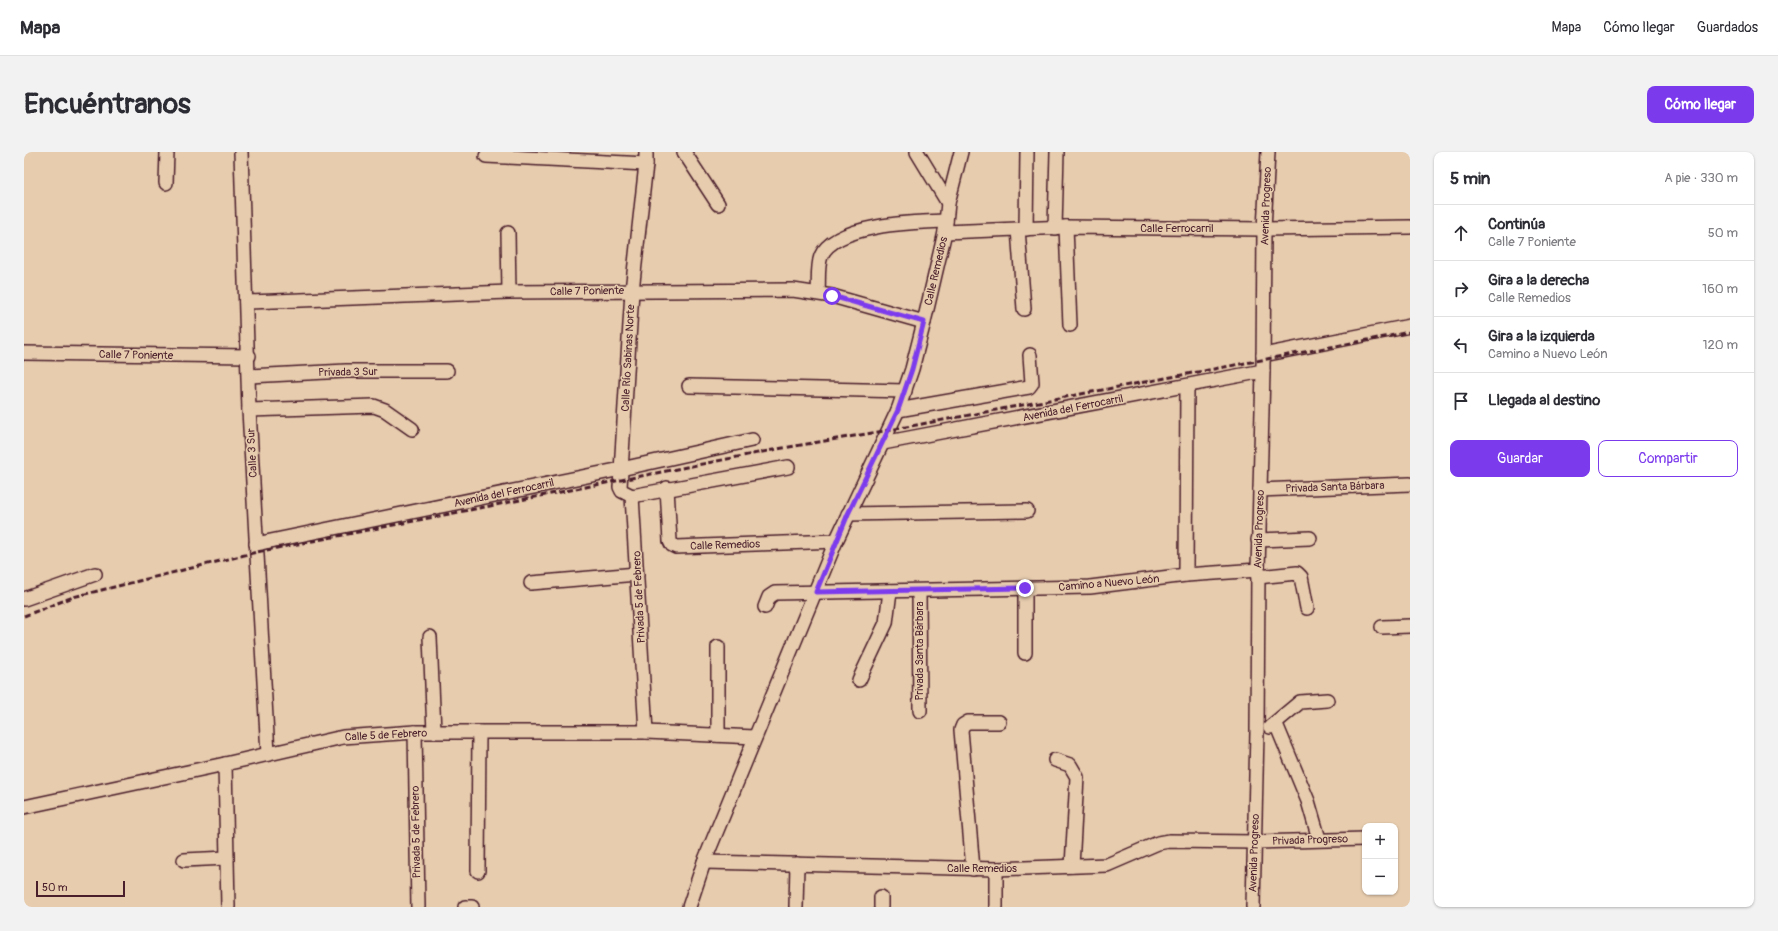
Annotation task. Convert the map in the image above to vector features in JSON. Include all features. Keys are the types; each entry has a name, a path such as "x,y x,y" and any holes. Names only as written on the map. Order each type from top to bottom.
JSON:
{"street":[{"path":"166,182 167,152"},
{"name":"Calle 3 Sur","path":"241,152 249,356 249,410 268,754"},
{"path":"684,152 718,204"},
{"path":"917,152 948,203"},
{"name":"Calle Remedios","path":"690,907 704,862 836,541 898,410 924,322 945,227 948,203 961,152"},
{"path":"1024,309 1022,229 1027,152"},
{"path":"1057,152 1060,228 1070,324"},
{"name":"Avenida Progreso","path":"1253,907 1257,732 1258,540 1263,372 1264,229 1268,152"},
{"path":"486,156 646,158"},
{"name":"Calle Río Sabinas Norte","path":"621,469 632,291 646,158"},
{"name":"Calle Ferrocarril","path":"818,292 819,262 827,246 845,235 868,228 1264,229 1410,227"},
{"path":"508,233 509,292"},
{"name":"Calle 7 Poniente","path":"246,302 509,292 793,290 818,292 924,322"},
{"path":"1263,355 1410,326"},
{"name":"Calle 7 Poniente","path":"24,353 249,356"},
{"path":"898,410 1031,386 1030,355"},
{"name":"Privada 3 Sur","path":"249,376 346,371 447,370"},
{"name":"Avenida del Ferrocarril","path":"883,443 1263,372"},
{"path":"689,386 905,390"},
{"path":"1186,575 1187,386"},
{"path":"249,410 374,406 385,410 412,429"},
{"name":"Avenida del Ferrocarril","path":"256,544 621,469 752,440"},
{"path":"621,469 620,487 622,491 632,496 667,488 788,466"},
{"name":"Privada Santa Bárbara","path":"1260,490 1410,484"},
{"name":"Calle Remedios","path":"667,488 670,541 672,545 676,547 836,541"},
{"name":"Privada 5 de Febrero","path":"632,496 646,732"},
{"path":"848,514 1027,510"},
{"path":"1258,540 1310,538"},
{"name":"Camino a Nuevo León","path":"765,607 769,597 775,593 1090,587 1186,575 1297,573 1301,577 1307,608"},
{"path":"24,599 95,574"},
{"path":"530,583 637,574"},
{"path":"1025,588 1025,653"},
{"path":"859,680 886,623 890,591"},
{"name":"Privada Santa Bárbara","path":"919,591 920,711"},
{"path":"1382,628 1410,626"},
{"path":"430,637 434,732"},
{"path":"718,646 718,735"},
{"path":"1257,732 1276,724 1300,702 1326,700"},
{"path":"973,869 962,730 963,725 968,722 999,722"},
{"path":"1276,724 1308,801 1319,839"},
{"name":"Privada 5 de Febrero","path":"415,732 418,907"},
{"name":"Calle 5 de Febrero","path":"24,807 225,764 343,736 415,732 646,732 755,737"},
{"path":"478,871 479,732"},
{"path":"1055,760 1070,765 1076,777 1072,866"},
{"path":"225,764 228,907"},
{"name":"Privada Progreso","path":"1255,842 1319,839 1362,839"},
{"name":"Calle Remedios","path":"704,862 996,869 1106,865 1119,861 1158,843 1169,841 1255,842"},
{"path":"184,860 227,858"},
{"path":"796,907 797,864"},
{"path":"996,869 996,907"},
{"path":"465,907 472,907"}],"railway":[{"path":"24,616 73,597 257,552 783,448 890,430 1410,332"}],"route":[{"path":"832,296 924,322 912,369 898,410 890,430 856,496 816,592 1025,588"}]}
